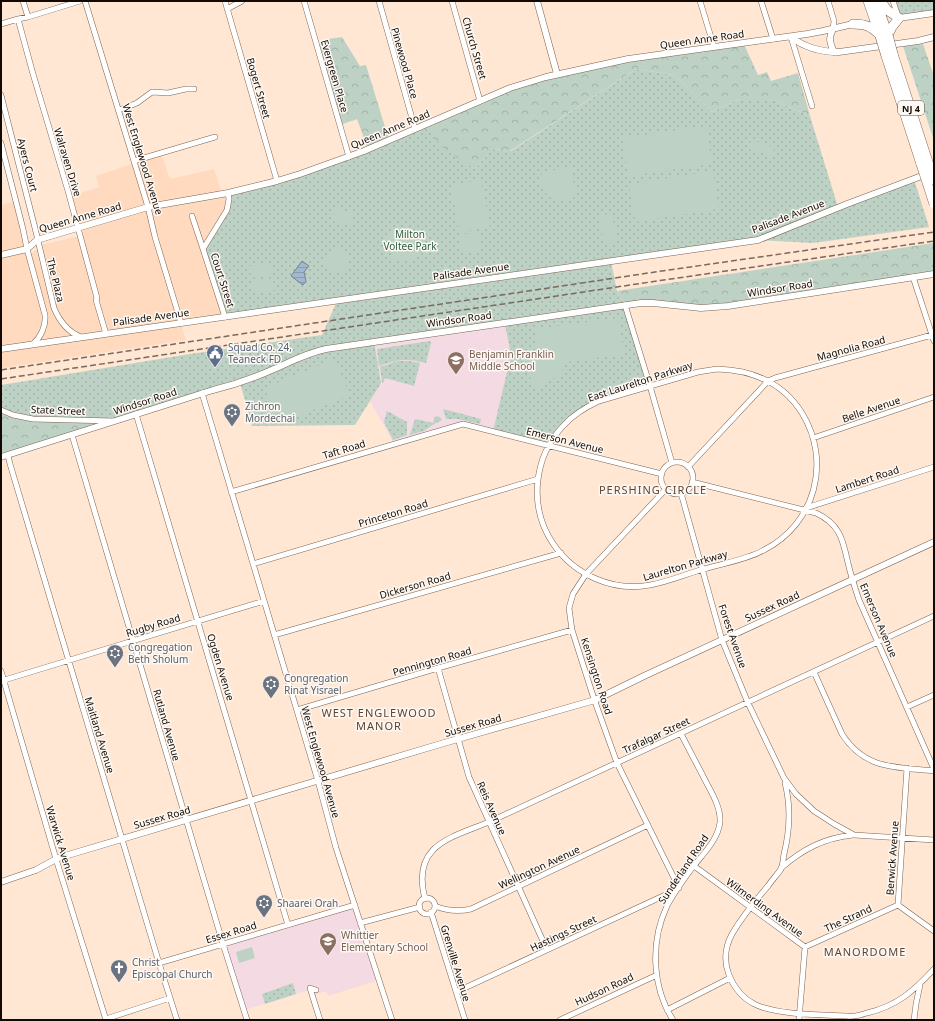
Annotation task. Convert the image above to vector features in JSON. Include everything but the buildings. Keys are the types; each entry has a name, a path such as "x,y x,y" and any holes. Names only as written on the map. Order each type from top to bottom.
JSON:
{"highway":[{"path":"853,24 863,24 884,35 899,18 887,10 881,1"},
{"path":"853,24 863,18 871,2"},
{"name":"NJ 4","path":"871,2 884,35 925,163 934,204"},
{"name":"NJ 4","path":"925,163 934,180"}],"street":[{"path":"23,1 28,17"},
{"path":"1,24 80,1"},
{"name":"West Englewood Avenue","path":"85,1 148,207 155,237 181,323"},
{"name":"Bogert Street","path":"225,1 277,181"},
{"path":"227,9 242,1"},
{"name":"Evergreen Place","path":"304,1 349,157"},
{"name":"Pinewood Place","path":"379,1 414,129"},
{"name":"Church Street","path":"452,1 480,101"},
{"path":"537,1 557,74"},
{"path":"700,1 714,47"},
{"path":"761,1 773,39"},
{"path":"828,1 834,21 830,39 834,52"},
{"path":"893,1 899,18 934,14"},
{"name":"Walraven Drive","path":"18,19 98,298 96,300 106,334"},
{"name":"Queen Anne Road","path":"1,255 27,249 37,240 148,207 228,193 277,181 349,157 510,88 557,74 628,59 791,37 853,24"},
{"path":"791,37 798,42 809,46 824,51 834,52 844,52 934,37"},
{"path":"791,37 812,106"},
{"path":"119,110 137,103 152,92 164,93 194,89"},
{"name":"Ayers Court","path":"1,95 37,240"},
{"path":"134,161 215,138"},
{"name":"Ayers Court","path":"1,143 27,249"},
{"name":"Palisade Avenue","path":"1,349 758,240 918,176 934,172"},
{"name":"Court Street","path":"203,249 227,210 229,199 228,193"},
{"name":"Court Street","path":"192,216 225,317"},
{"name":"The Plaza","path":"37,240 56,314 68,329 76,336 80,337"},
{"name":"The Plaza","path":"27,249 46,319 40,336 33,344"},
{"name":"Windsor Road","path":"1,457 256,377 304,355 326,349 641,303 701,308 728,306 934,274"},
{"path":"912,277 934,341"},
{"path":"625,305 672,463"},
{"name":"Magnolia Road","path":"768,381 932,335"},
{"name":"East Laurelton Parkway","path":"561,553 550,538 540,512 538,500 538,480 543,457 549,445 563,425 572,417 599,401 698,372 718,369 739,370 758,376 782,391 806,419 813,438"},
{"path":"688,466 768,381"},
{"name":"West Englewood Avenue","path":"202,393 318,781 336,848 392,1020"},
{"name":"Belle Avenue","path":"813,438 934,398"},
{"name":"State Street","path":"1,410 13,415 33,419 116,421"},
{"name":"Ogden Avenue","path":"136,414 288,925"},
{"name":"Emerson Avenue","path":"463,424 662,474"},
{"name":"Taft Road","path":"231,492 463,424"},
{"name":"Rutland Avenue","path":"72,435 223,944 247,1020"},
{"name":"Laurelton Parkway","path":"561,553 573,565 586,574 607,583 619,586 642,586 652,585 702,569 752,556 763,551 773,546 790,532 806,509 814,489 816,477 817,455 813,438"},
{"name":"Maitland Avenue","path":"8,455 68,660 177,1020"},
{"path":"672,463 681,463 688,466 692,473 692,482 688,489 681,493 674,493 666,489 662,483 662,474 665,468 672,463"},
{"name":"Lambert Road","path":"806,509 934,467"},
{"name":"Princeton Road","path":"253,564 538,480"},
{"name":"Emerson Avenue","path":"692,482 806,509 822,516 838,531 843,542 859,600 934,770"},
{"name":"Kensington Road","path":"666,489 586,574 574,594 569,608 572,630 594,701 617,763 678,889"},
{"name":"Forest Avenue","path":"681,493 722,640 748,703 784,778"},
{"name":"Sussex Road","path":"1,882 36,870 56,859 458,739 594,701 644,676 934,542"},
{"name":"Dickerson Road","path":"274,635 561,553"},
{"name":"Rugby Road","path":"2,680 264,601"},
{"name":"Trafalgar Street","path":"425,898 422,882 423,868 429,854 446,839 489,822 934,616"},
{"name":"Pennington Road","path":"297,710 572,630"},
{"name":"Reis Avenue","path":"438,668 469,777 547,950"},
{"name":"Warwick Avenue","path":"1,671 2,680 56,859 106,1019"},
{"path":"814,672 842,734 853,748 868,760 877,764 934,770"},
{"path":"907,708 934,695"},
{"name":"Sunderland Road","path":"673,1020 667,1010 659,987 657,975 656,951 659,927 667,905 713,842 720,822 715,800 681,734"},
{"name":"Berwick Avenue","path":"907,768 898,905 934,931"},
{"path":"784,778 796,794 814,811 854,835"},
{"path":"781,868 787,840 789,813 784,778"},
{"name":"Wellington Avenue","path":"435,906 449,911 464,911 471,909 648,825"},
{"path":"934,840 854,835 832,838 816,844 781,868 732,934 728,941 725,958 730,978 740,993 753,1004 770,1010 799,1014 850,1017 874,1012 902,998 920,985 934,969"},
{"name":"Wilmerding Avenue","path":"694,866 805,947 799,1020"},
{"name":"Hastings Street","path":"456,992 678,889"},
{"path":"425,898 431,899 435,906 433,911 424,913 420,910 420,902 425,898"},
{"name":"Essex Road","path":"159,963 354,905"},
{"name":"The Strand","path":"805,947 898,905"},
{"path":"360,923 420,907"},
{"name":"Grenville Avenue","path":"431,912 465,1020"},
{"name":"Hudson Road","path":"560,1020 657,975"},
{"path":"667,1010 730,978"},
{"path":"914,1020 920,985"},
{"path":"316,990 310,988 320,1020"},
{"path":"106,1019 170,998"},
{"path":"850,1017 858,1020"}],"shaded area":[{"path":"161,153 170,179 214,169 222,194 228,193 225,317 181,324 186,340 1,368 1,205 16,201 22,225 20,229 27,258 41,245 84,235 71,196 99,187 96,176"},
{"path":"505,323 511,355 493,431 463,424 394,444 370,401 381,382 374,342"},
{"path":"355,905 379,980 328,996 326,991 312,996 310,990 244,1010 223,944"}],"green space":[{"path":"893,1 934,1 934,13 899,18"},
{"path":"342,37 360,66 366,65 389,140 368,149 357,119 340,125 317,45 328,39"},
{"path":"744,44 758,75 767,72 771,81 798,73 810,116 770,99 740,99 712,112 674,75 636,69 510,151 492,149 475,169 444,149 424,125 510,88 616,61"},
{"path":"923,44 934,76 934,141 903,46"},
{"name":"Milton Voltee Park","path":"636,69 674,75 712,112 740,99 770,99 810,116 838,207 914,179 929,227 813,243 758,240 611,261 617,291 625,305 650,386 599,401 580,411 549,445 493,431 511,355 505,324 374,342 381,383 355,425 252,426 240,383 116,421 12,417 1,410 1,385 190,354 322,335 337,301 225,317 203,249 224,215 228,193 326,165 424,125 475,169 492,149 511,151"},
{"path":"706,126 712,164 628,176 622,138"},
{"path":"751,140 775,147 772,156 748,149"},
{"path":"571,167 576,196 572,199 562,201 553,199 545,193 541,185 543,172"},
{"path":"713,171 719,209 635,222 629,184"},
{"path":"481,180 490,227 459,232 451,185"},
{"path":"335,208 353,213 350,226 332,221"},
{"path":"612,213 617,241 604,244 598,216"},
{"path":"399,229 411,231 417,236 421,243 421,251 416,258 400,260 394,263 391,261 392,256 388,237 392,231"},
{"path":"469,233 475,233 479,236 481,241 480,248 479,250 462,253 460,240 462,236"},
{"path":"934,243 934,274 728,306 653,303 625,305 617,291"},
{"path":"338,249 347,255 348,261 346,271 330,273 324,264 324,257 330,252"},
{"path":"270,263 272,274 251,278 249,266"},
{"path":"273,278 275,290 254,293 252,282"},
{"path":"618,318 624,354 561,363 563,373 536,389 522,362 527,357 538,352 535,329"},
{"path":"430,341 431,343 426,363 413,360 402,360 379,366 377,349"},
{"path":"335,359 350,395 279,424 264,388"},
{"path":"398,361 420,363 414,386 385,378 383,383 382,382 380,367"},
{"path":"443,409 481,419 480,424 458,419 446,419"},
{"path":"1,410 12,417 116,421 1,457"},
{"path":"387,411 407,422 407,435 393,440 384,422"},
{"path":"435,416 440,417 442,420 424,431 410,435 415,419 433,423"},
{"path":"252,947 255,958 239,963 236,952"},
{"path":"293,983 296,994 265,1004 262,994"}],"water":[{"path":"302,261 309,266 304,272 306,281 303,285 291,276"}],"railway":[{"path":"1,370 655,272 934,232"},
{"path":"1,379 934,241"}],"place":[{"name":"Squad Co. 24, Teaneck FD","path":"215,368"},
{"name":"Benjamin Franklin Middle School","path":"456,375"},
{"name":"Zichron Mordechai","path":"232,427"},
{"name":"Congregation Beth Sholum","path":"115,668"},
{"name":"Congregation Rinat Yisrael","path":"271,699"},
{"name":"Shaarei Orah","path":"264,918"},
{"name":"Whittier Elementary School","path":"328,956"},
{"name":"Christ Episcopal Church","path":"119,983"}],"district":[{"name":"PERSHING CIRCLE","path":"653,489"},
{"name":"WEST ENGLEWOOD MANOR","path":"379,718"},
{"name":"MANORDOME","path":"865,951"}]}
